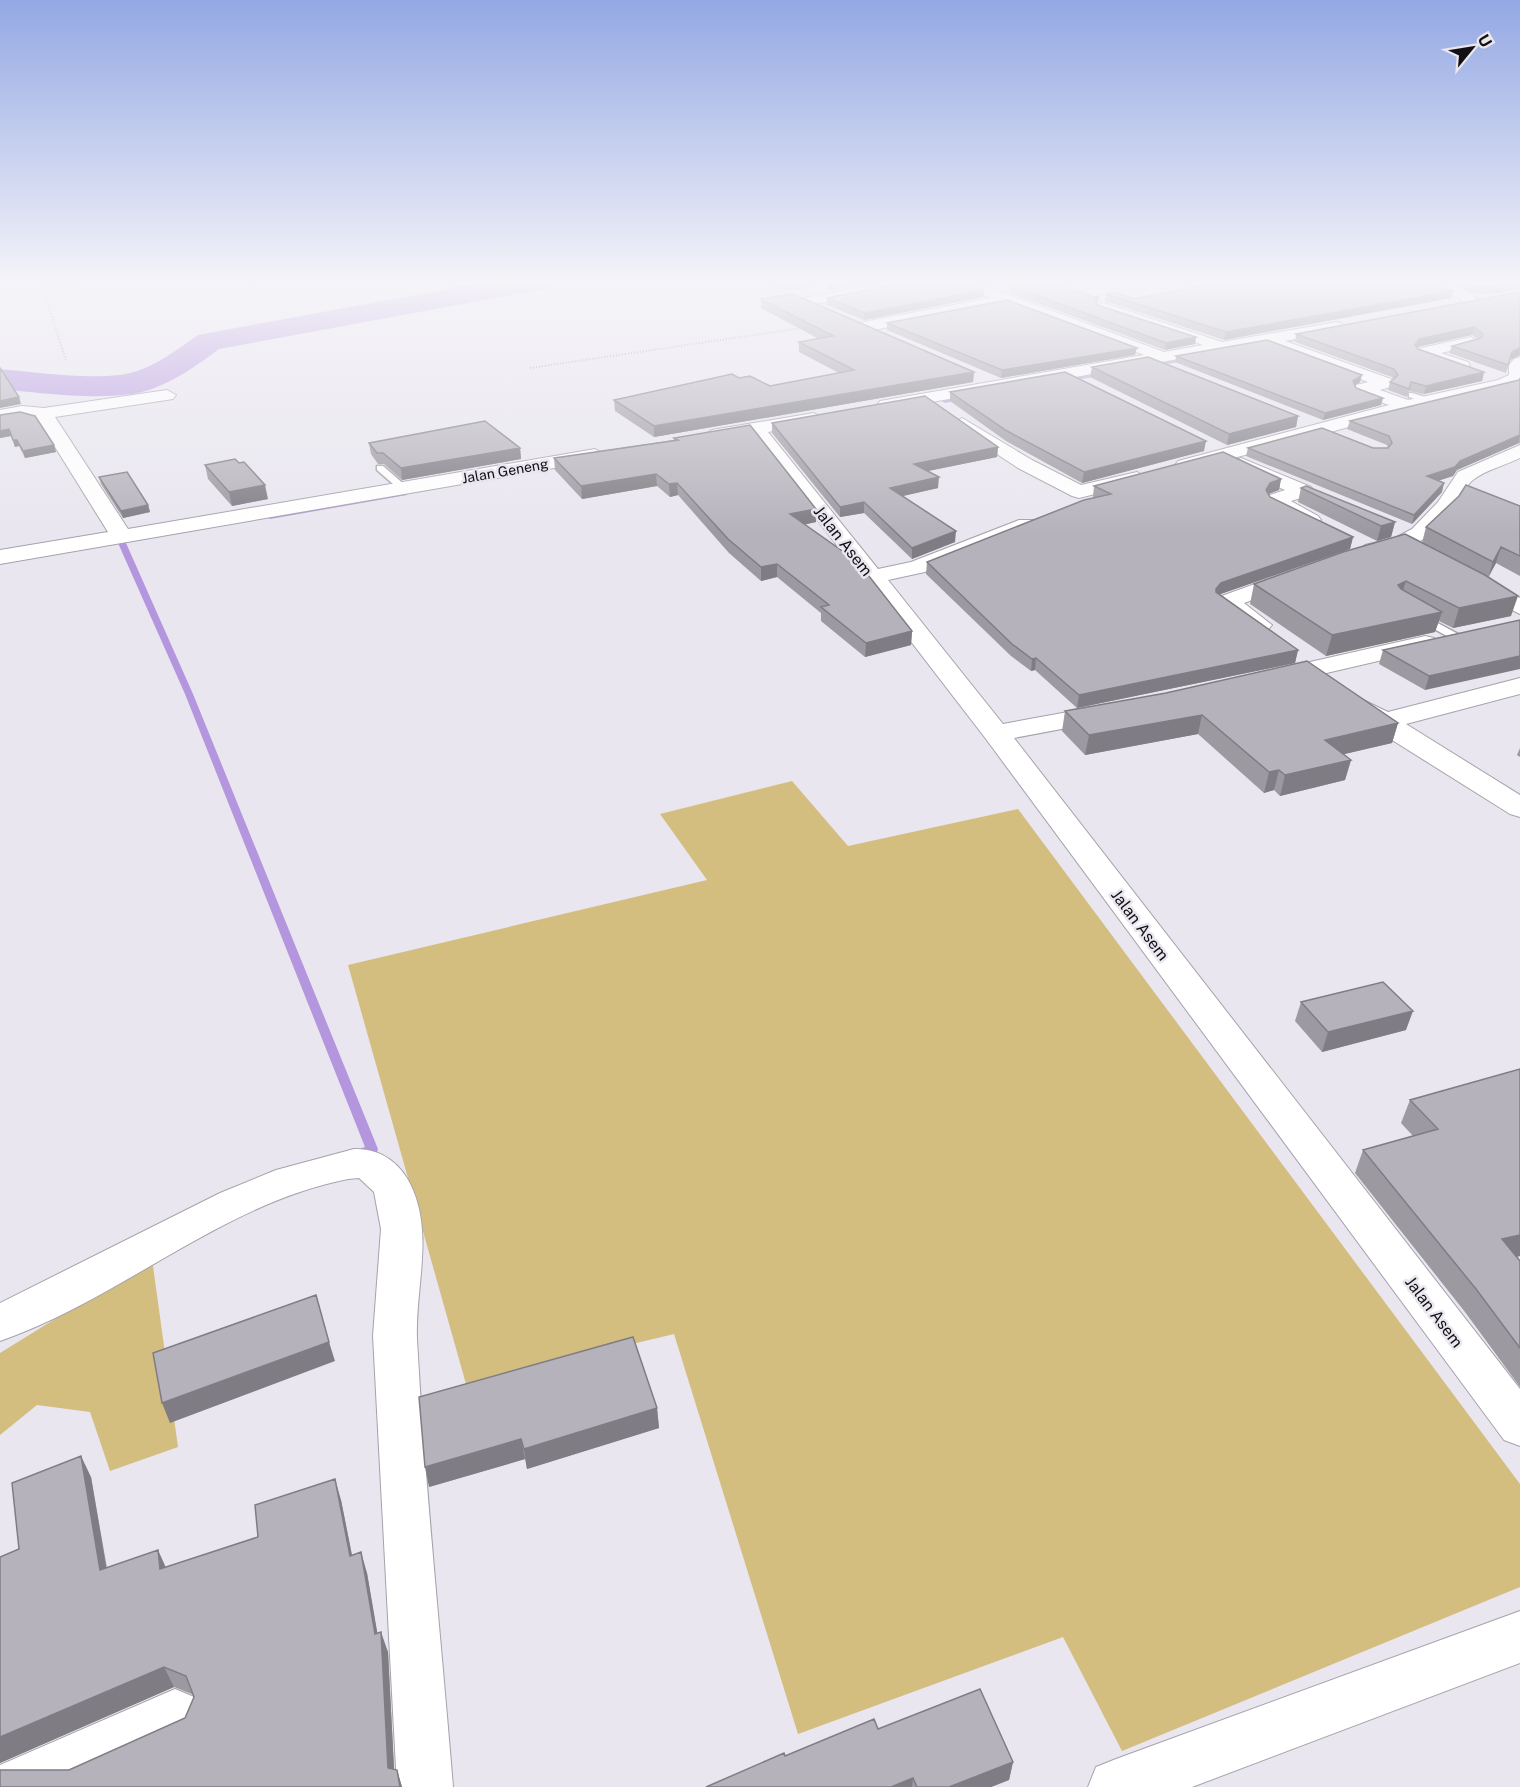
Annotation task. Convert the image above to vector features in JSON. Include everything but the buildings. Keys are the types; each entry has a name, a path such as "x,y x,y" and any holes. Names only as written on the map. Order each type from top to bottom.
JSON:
{"street":[{"path":"871,408 999,385 1077,380 1149,365"},
{"path":"1337,365 1385,384 1358,390 1416,401"},
{"path":"1483,365 1517,373"},
{"path":"871,577 917,567 1065,505 1161,472 1416,401 1485,389 1517,373"},
{"path":"974,375 999,385"},
{"path":"1485,389 1511,400"},
{"path":"0,415 22,411 44,413 167,395"},
{"path":"929,398 998,447 1065,505"},
{"path":"44,413 49,425 116,524 120,537"},
{"path":"698,438 837,414"},
{"path":"1295,419 1350,440"},
{"name":"Jalan Asem","path":"756,428 996,733 1520,1425"},
{"path":"1204,441 1235,461 1327,501"},
{"path":"1359,549 1413,544 1446,506 1465,476 1520,451"},
{"name":"Jalan Geneng","path":"0,557 618,452"},
{"path":"1304,491 1276,499 1276,502 1326,527"},
{"path":"1386,525 1413,544"},
{"path":"1308,572 1227,602 1299,654 1339,692 1382,722 1520,808"},
{"path":"1459,575 1516,618"},
{"path":"1252,682 1299,654 1467,634"},
{"path":"1382,722 1520,686"},
{"path":"996,733 1127,709"},
{"path":"0,1323 97,1276 224,1207 281,1182 346,1164 364,1164 386,1177 393,1189 400,1223 401,1265 395,1336 425,1787"},
{"path":"1116,1787 1520,1637"},
{"path":"15,1787 175,1716"}],"lane":[{"path":"380,468 403,488"},
{"path":"1410,610 1467,634"}],"path":[{"path":"530,368 549,365"}],"shaded area":[{"path":"792,781 848,846 1018,809 1520,1484 1520,1587 1122,1751 1063,1637 798,1734 674,1334 466,1384 348,965 707,880 660,814"},
{"path":"152,1259 178,1447 110,1471 90,1412 37,1405 0,1435 0,1353"}],"waterway":[{"path":"0,379 81,386 140,382 174,365"},
{"path":"1065,380 1102,374"},
{"path":"945,401 963,398"},
{"path":"270,517 405,494"},
{"path":"122,543 189,694 372,1149 354,1155"}]}
